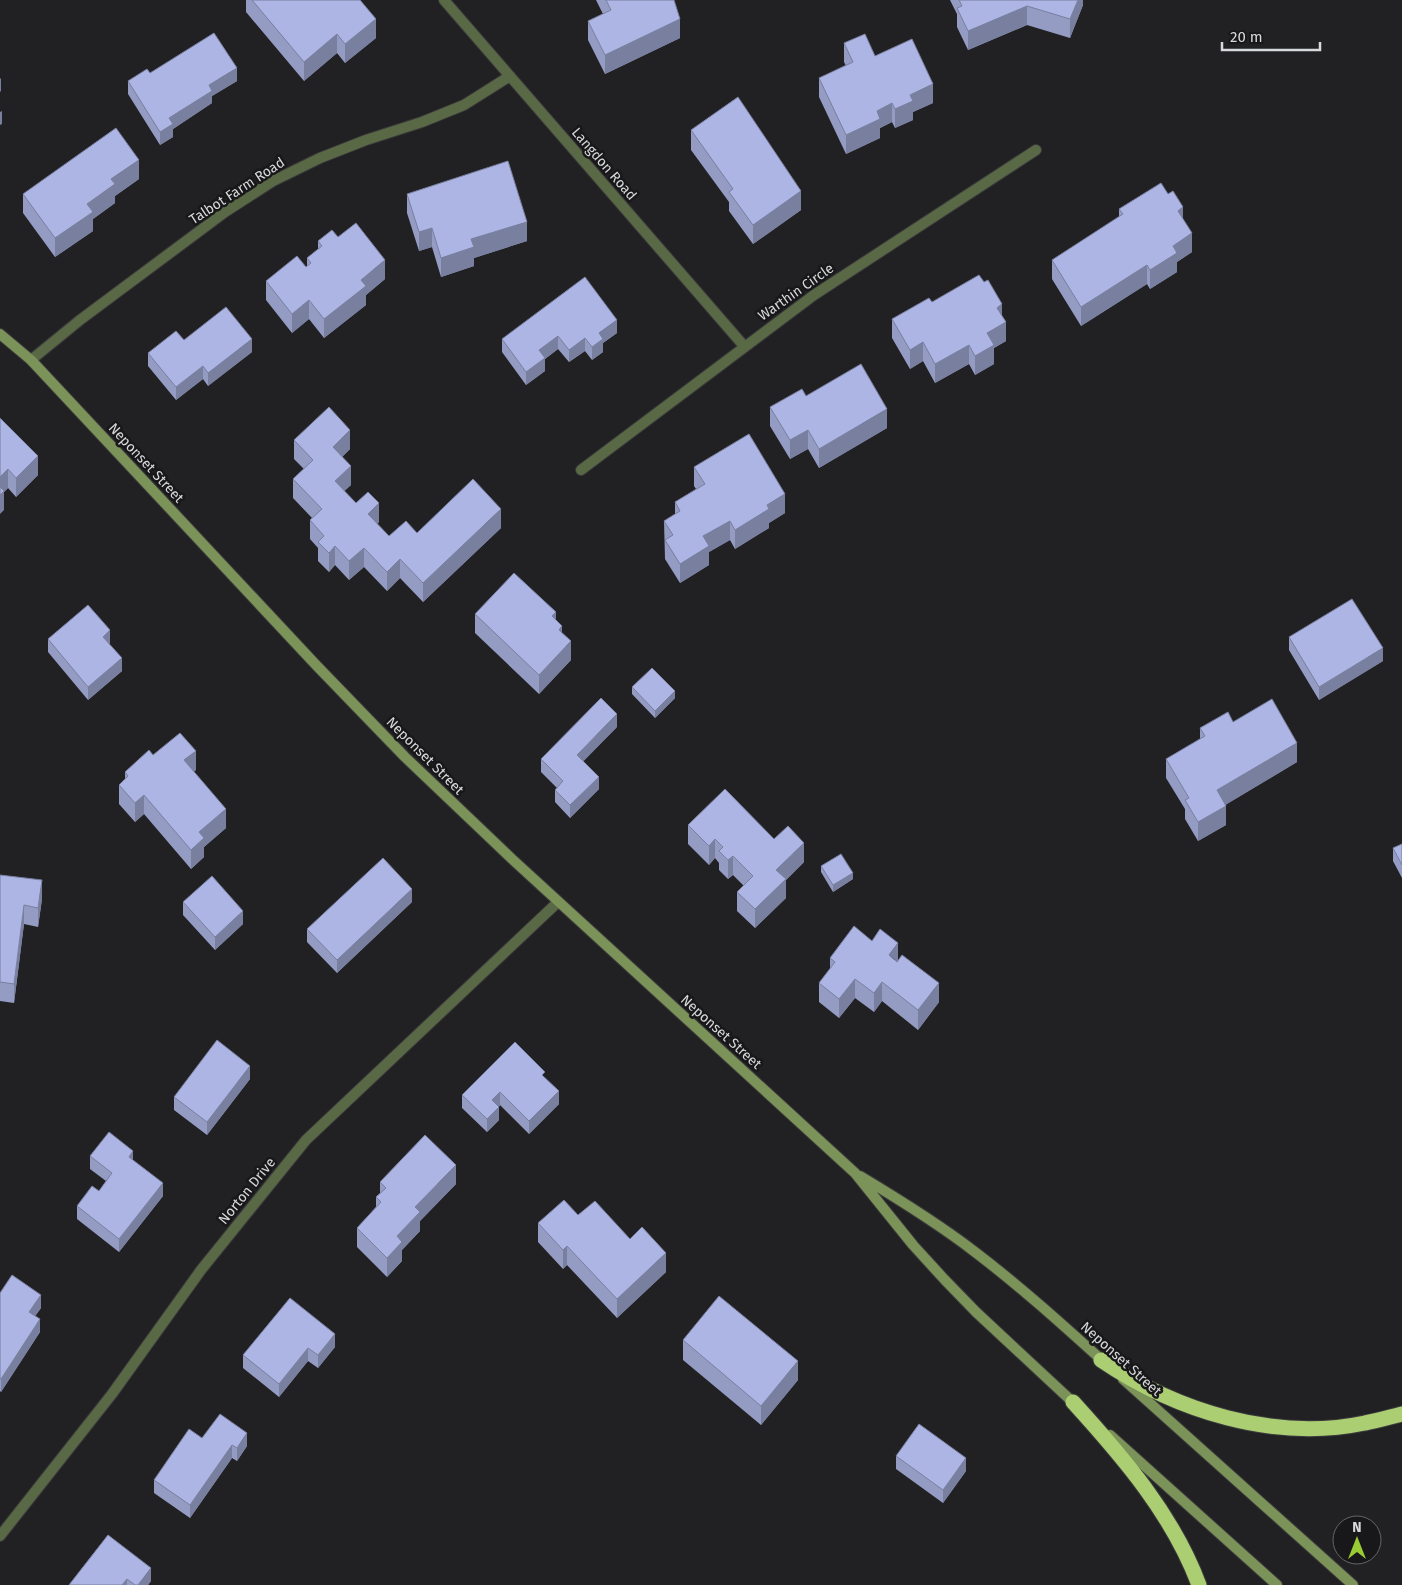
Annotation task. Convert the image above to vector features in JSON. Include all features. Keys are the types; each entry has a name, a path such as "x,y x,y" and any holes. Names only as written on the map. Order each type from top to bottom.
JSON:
{"highway":[{"path":"1101,1360 1138,1383 1179,1402 1218,1415 1258,1424 1301,1428 1338,1427 1364,1424 1402,1414"},
{"path":"1073,1402 1158,1505 1181,1543 1199,1585"}],"main road":[{"name":"Neponset Street","path":"0,334 31,360 330,680 433,784 558,902 855,1173 913,1245 976,1312 1277,1585"},
{"name":"Neponset Street","path":"855,1173 906,1204 975,1252 1039,1304 1353,1585"}],"street":[{"name":"Langdon Road","path":"444,0 744,346"},
{"name":"Talbot Farm Road","path":"31,360 70,327 217,218 273,182 320,158 464,105 510,76"},
{"name":"Warthin Circle","path":"581,470 814,295 1036,150"},
{"name":"Norton Drive","path":"0,1536 112,1394 201,1270 306,1140 558,902"}],"building":[{"path":"252,0 360,0 376,19 345,44 337,34 304,62"},
{"path":"606,0 674,0 680,19 605,55 588,21 611,10"},
{"path":"959,0 1078,0 1070,19 1027,6 968,31 957,8 962,6"},
{"path":"214,33 237,68 209,85 212,91 169,118 173,124 160,132 128,81 147,69 150,73"},
{"path":"865,34 875,56 912,39 933,84 910,95 913,101 895,109 892,103 877,111 880,119 846,135 819,78 853,62 844,43"},
{"path":"738,97 801,191 753,225 729,192 733,189 691,130"},
{"path":"116,128 139,160 111,179 115,184 87,204 93,212 55,238 23,194"},
{"path":"508,161 527,222 471,239 474,247 441,258 432,228 419,232 407,194"},
{"path":"1161,183 1168,194 1173,191 1183,207 1178,211 1192,233 1173,246 1177,253 1150,270 1147,265 1081,307 1052,260 1123,214 1119,209"},
{"path":"356,223 385,260 361,280 366,286 324,319 309,300 292,314 266,281 297,256 306,267 311,263 307,258 322,246 318,241 332,230 338,237"},
{"path":"979,275 984,282 988,280 1002,304 997,308 1006,322 987,333 994,345 975,356 969,345 935,364 923,342 910,350 892,319 929,298 932,302"},
{"path":"585,277 617,320 599,333 603,339 592,347 585,338 569,350 558,336 539,350 545,358 526,372 502,339"},
{"path":"226,307 252,339 208,373 203,366 176,387 148,353 176,331 184,340"},
{"path":"861,364 887,409 819,449 808,430 790,440 770,407 802,389 806,396"},
{"path":"329,407 350,430 333,447 351,466 335,481 356,503 368,492 379,503 368,514 389,536 406,521 417,533 473,479 501,509 423,583 400,559 387,572 364,548 349,561 335,546 329,553 318,542 324,536 310,520 322,509 293,479 313,460 294,440"},
{"path":"0,418 38,456 16,478 8,469 0,477"},
{"path":"749,434 785,494 767,505 769,509 735,530 730,521 703,536 709,546 680,564 665,540 673,535 664,521 680,511 675,502 705,484 694,467"},
{"path":"0,487 4,491 0,495"},
{"path":"514,573 556,612 552,616 562,626 559,630 571,641 539,675 475,614"},
{"path":"1352,599 1383,648 1319,687 1289,637"},
{"path":"88,605 110,630 103,637 122,658 88,687 48,639"},
{"path":"652,668 675,691 655,711 632,687"},
{"path":"601,698 617,714 577,755 599,777 570,805 555,790 563,781 541,759"},
{"path":"1272,699 1297,743 1217,790 1226,806 1198,822 1185,800 1189,798 1166,759 1205,736 1200,728 1228,712 1233,722"},
{"path":"180,733 196,751 184,760 226,809 199,832 204,838 191,850 144,795 135,803 119,785 128,776 125,772 149,750 153,755"},
{"path":"725,789 774,839 788,826 804,843 776,870 786,879 755,909 737,892 753,876 733,856 728,860 719,851 723,847 715,839 709,846 688,825"},
{"path":"1402,844 1402,865 1393,848"},
{"path":"841,854 853,873 833,885 821,866"},
{"path":"383,858 412,889 337,960 307,929"},
{"path":"0,875 42,880 38,908 24,905 14,984 0,982"},
{"path":"212,876 243,911 215,937 183,902"},
{"path":"854,926 872,941 880,929 898,943 889,955 897,962 902,955 939,983 918,1010 882,982 874,993 855,979 839,999 819,983 835,962 830,958"},
{"path":"217,1040 250,1066 207,1122 174,1097"},
{"path":"515,1042 545,1072 542,1075 559,1091 529,1121 500,1092 492,1100 499,1107 487,1119 462,1095"},
{"path":"109,1132 133,1151 129,1157 163,1183 119,1239 77,1206 92,1186 99,1191 112,1173 90,1156"},
{"path":"425,1135 456,1165 415,1207 420,1212 397,1236 402,1242 387,1258 357,1228 381,1202 376,1197 386,1188 380,1182"},
{"path":"564,1200 578,1215 595,1201 630,1239 642,1227 666,1253 617,1299 567,1246 563,1250 538,1223"},
{"path":"12,1275 41,1295 29,1312 40,1319 0,1379 0,1293"},
{"path":"719,1296 798,1361 761,1406 683,1340"},
{"path":"290,1298 335,1334 318,1355 308,1348 279,1384 243,1355"},
{"path":"220,1414 247,1433 237,1448 232,1445 190,1505 154,1480 189,1429 202,1438"},
{"path":"919,1424 966,1458 943,1490 896,1456"},
{"path":"108,1535 151,1568 138,1585 127,1579 122,1585 69,1585"}]}
